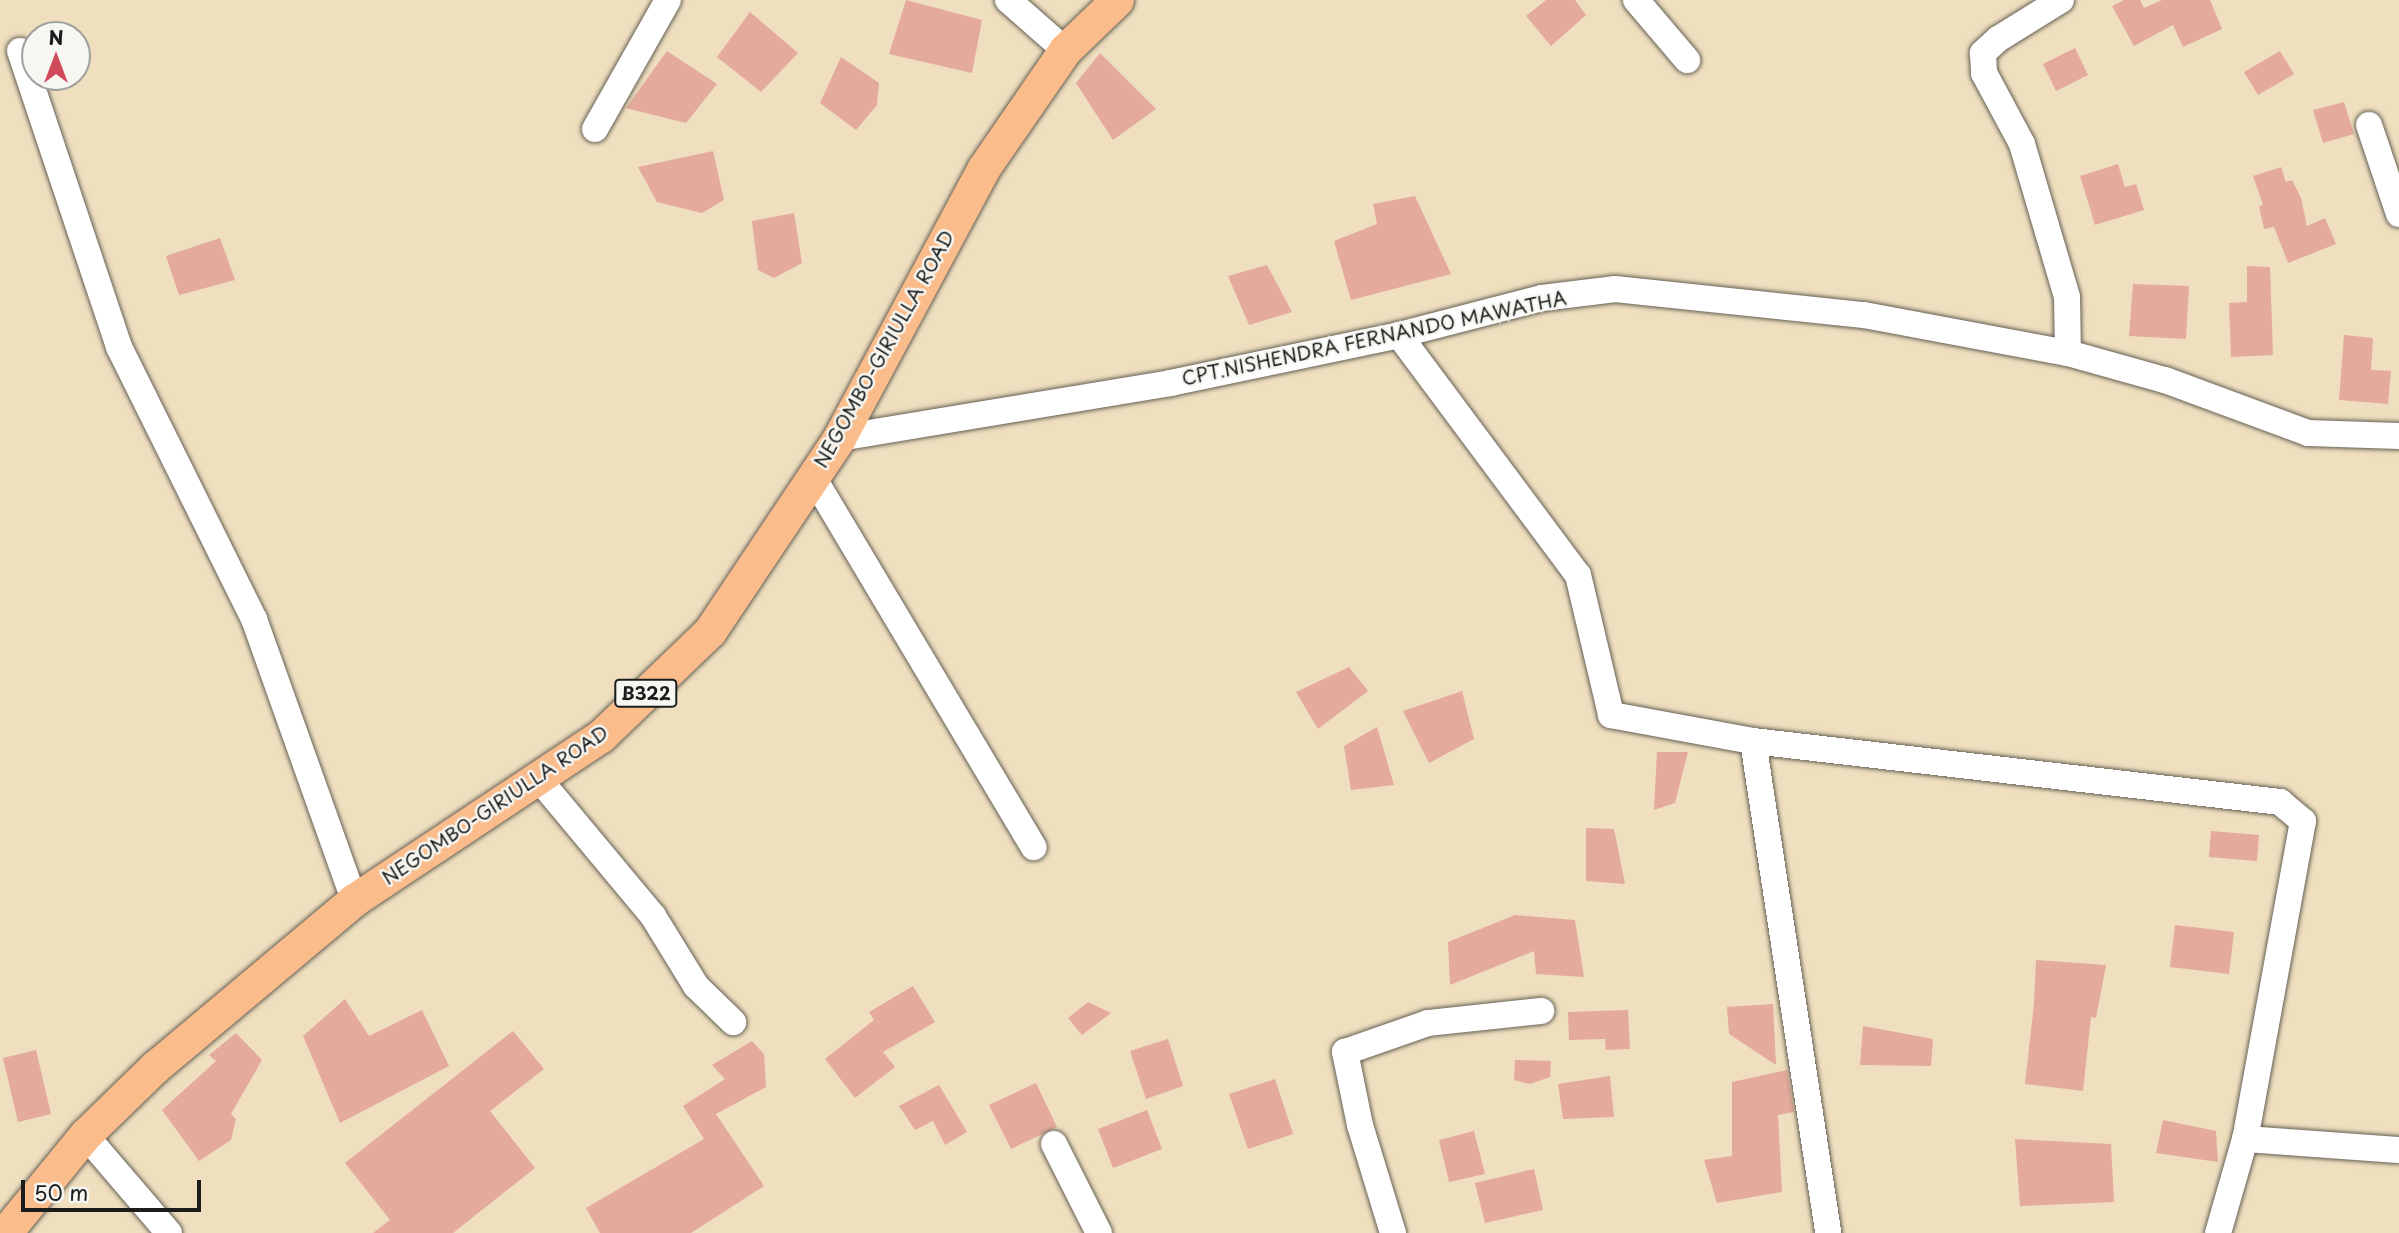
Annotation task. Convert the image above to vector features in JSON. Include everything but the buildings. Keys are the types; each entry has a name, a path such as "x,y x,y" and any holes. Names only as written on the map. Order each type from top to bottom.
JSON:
{"main road":[{"name":"NEGOMBO-GIRIULLA ROAD","path":"5,1233 85,1135 155,1066 354,900 601,736 710,631 839,438 983,169 1065,50 1118,0"}],"street":[{"path":"595,129 668,0"},
{"path":"1009,0 1065,50"},
{"path":"1636,0 1687,60"},
{"path":"2061,0 1998,39 1983,53 1984,73 2022,144 2067,297 2068,353"},
{"path":"20,51 119,347 254,619 354,900"},
{"path":"2369,125 2399,214"},
{"name":"CPT.NISHENDRA FERNANDO MAWATHA","path":"839,438 1170,383 1399,335 1542,298 1615,289 1864,315 2068,353 2165,380 2308,433 2399,436"},
{"path":"1399,335 1578,575 1611,715 1753,741 2280,802 2303,821 2245,1139 2218,1233"},
{"path":"813,477 1034,847"},
{"path":"1753,741 1828,1233"},
{"path":"538,778 653,916 696,986 733,1022"},
{"path":"1393,1233 1360,1125 1345,1052 1428,1023 1541,1011"},
{"path":"85,1135 169,1233"},
{"path":"2245,1139 2399,1150"},
{"path":"1054,1144 1099,1233"}]}
